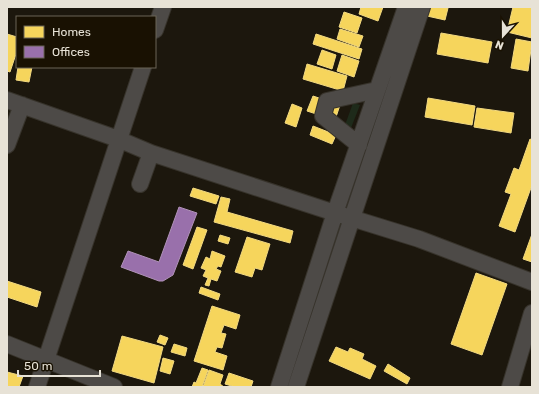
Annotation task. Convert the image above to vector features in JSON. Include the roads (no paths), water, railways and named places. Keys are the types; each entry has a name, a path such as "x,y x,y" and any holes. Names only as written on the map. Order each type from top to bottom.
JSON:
{"street":[{"path":"156,27 163,7"},
{"path":"280,387 335,213 406,7"},
{"path":"296,387 422,7"},
{"path":"38,387 142,68"},
{"path":"359,145 323,116 327,101 377,90"},
{"path":"7,145 14,103 118,139 150,152 419,239 532,282"},
{"path":"140,184 150,152"},
{"path":"510,387 532,313"},
{"path":"7,344 114,387"}]}
